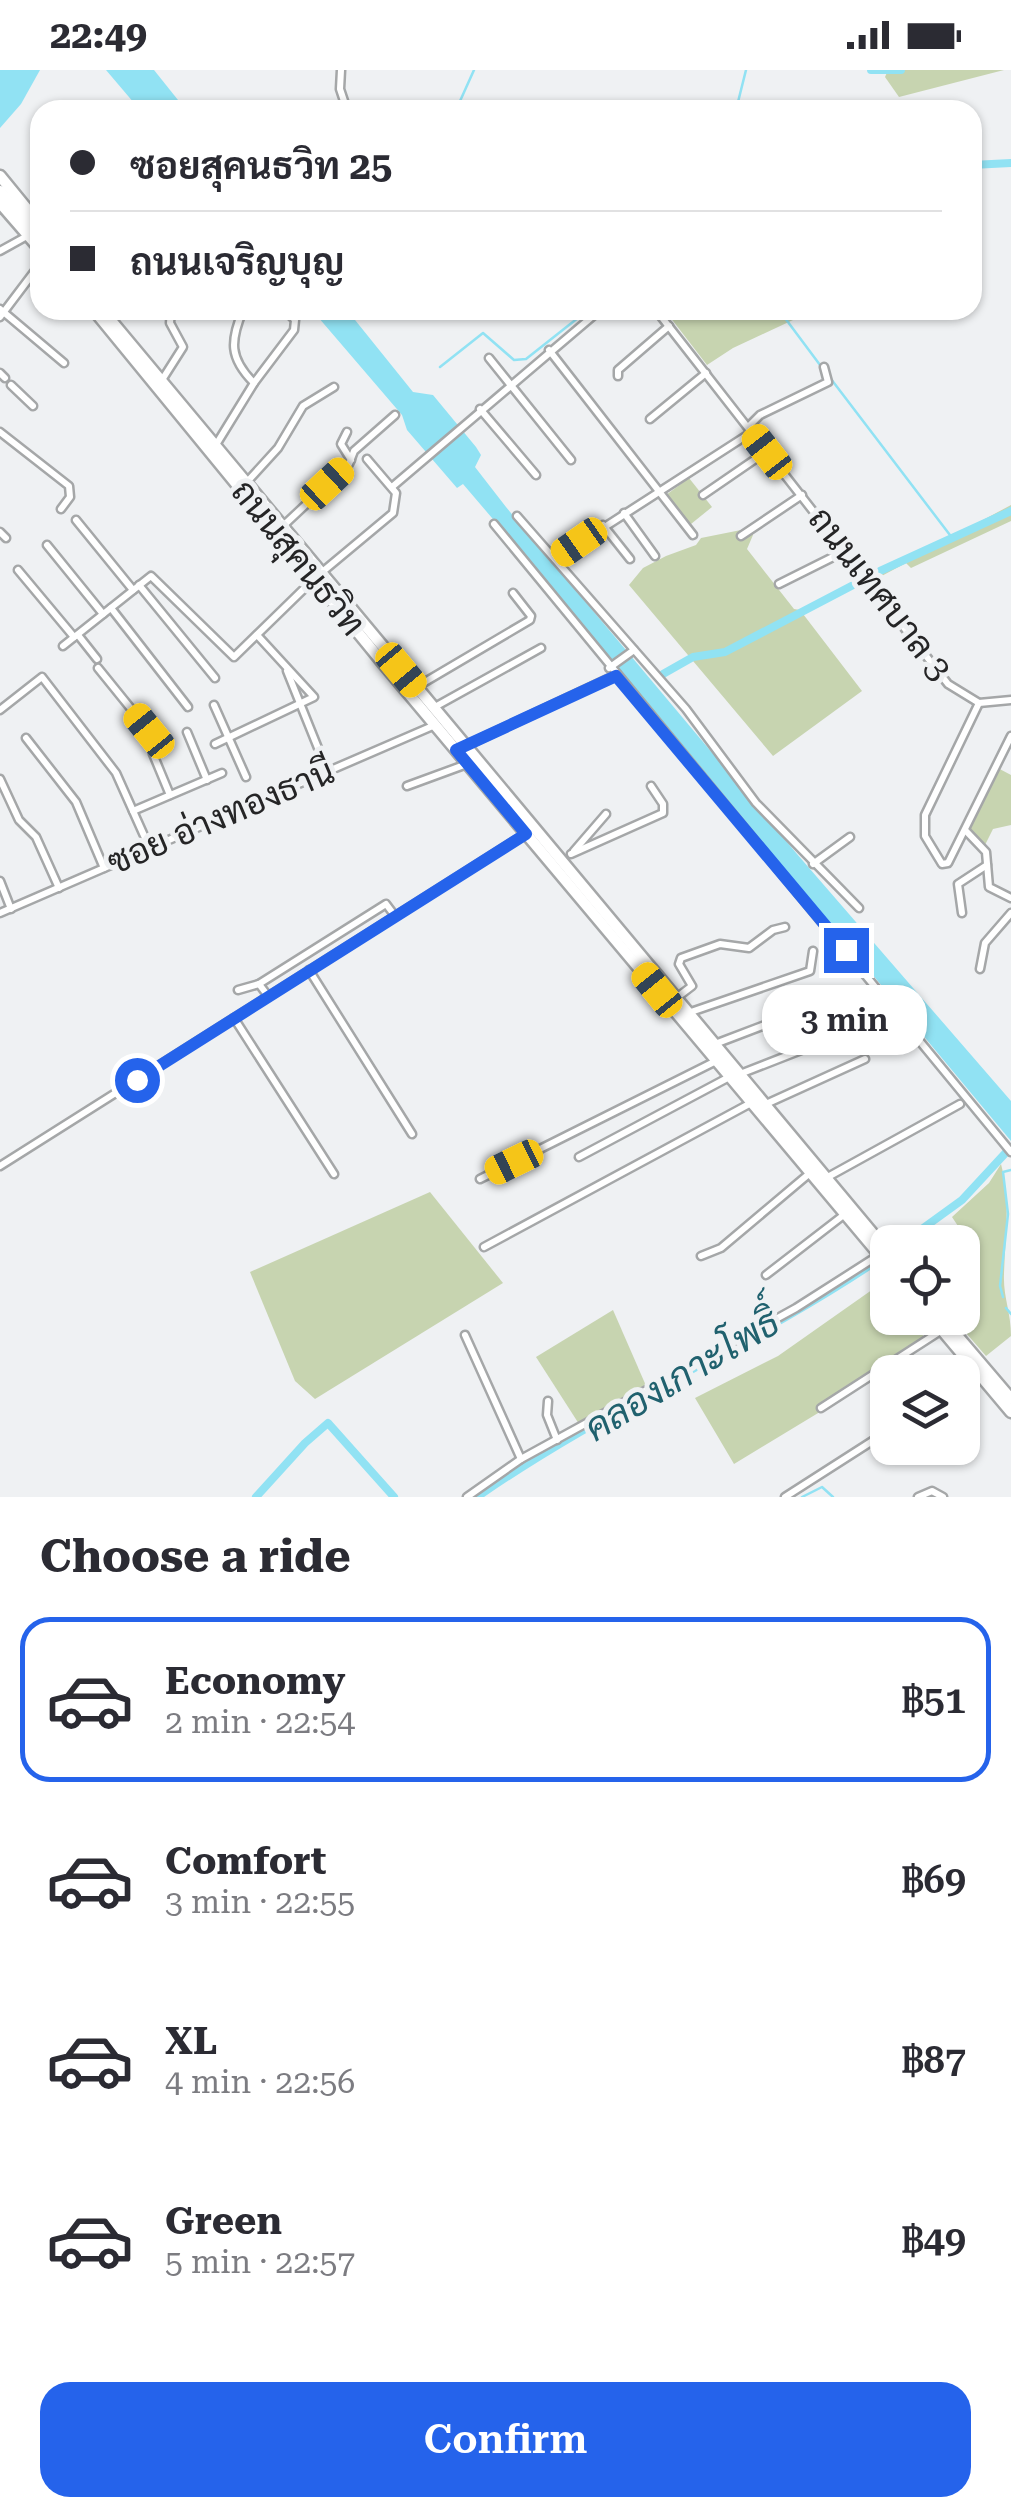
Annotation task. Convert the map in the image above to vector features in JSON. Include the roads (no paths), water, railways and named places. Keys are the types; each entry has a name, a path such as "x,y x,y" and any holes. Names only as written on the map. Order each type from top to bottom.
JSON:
{"main road":[{"path":"0,176 30,213"},
{"path":"0,191 30,227"},
{"path":"0,203 30,239"},
{"name":"ถนนสุคนธวิท","path":"114,320 187,417"},
{"name":"ถนนสุคนธวิท","path":"114,320 187,417 438,723 716,1061 736,1074 752,1103 870,1241"},
{"name":"ถนนสุคนธวิท","path":"214,449 247,482 318,575"},
{"name":"ถนนสุคนธวิท","path":"412,690 432,708 438,723"},
{"name":"ถนนสุคนธวิท","path":"460,748 467,764 530,831 566,858 687,1014 826,1178 870,1237"},
{"path":"951,1335 968,1355"},
{"path":"980,1368 1011,1400"},
{"path":"980,1371 1011,1412"}],"street":[{"path":"341,70 344,100"},
{"path":"0,251 27,236"},
{"path":"30,277 1,313 64,363"},
{"path":"162,380 183,347 170,320"},
{"path":"238,320 233,334 233,354 254,383"},
{"path":"214,449 254,383 294,330 295,320"},
{"path":"392,488 463,428 480,408 587,320"},
{"name":"ถนนเทศบาล 3","path":"664,320 948,684 979,703 1011,700"},
{"path":"618,376 618,370 669,326"},
{"path":"549,350 693,535"},
{"path":"489,358 570,460"},
{"path":"555,559 603,525 660,495 750,430 768,411 828,382 824,367"},
{"path":"650,419 706,373"},
{"path":"12,385 33,406"},
{"path":"247,482 278,448 303,406 334,388"},
{"path":"480,408 536,476"},
{"path":"283,526 352,461 354,451 395,415"},
{"path":"0,432 69,486 70,497 61,508"},
{"path":"347,432 341,444 352,461"},
{"path":"704,495 767,452"},
{"path":"64,646 156,576 234,657 318,575 394,513 398,498 368,459"},
{"path":"741,536 802,495"},
{"path":"624,513 656,556"},
{"path":"518,516 699,725 756,803 859,908"},
{"path":"76,520 215,678"},
{"path":"494,524 1011,1152"},
{"path":"603,525 630,559"},
{"path":"47,545 104,614"},
{"path":"779,584 845,551"},
{"path":"18,570 76,636 149,731 170,796"},
{"path":"412,690 531,618 513,593"},
{"path":"111,608 188,707"},
{"path":"215,744 301,706 314,696 257,635"},
{"path":"432,708 542,648"},
{"path":"611,667 633,651"},
{"path":"285,666 318,748"},
{"path":"460,748 616,676"},
{"path":"0,710 42,677 111,765 150,848"},
{"path":"979,703 923,822 924,836 942,864 948,863 966,831 1011,736"},
{"path":"214,704 246,777"},
{"name":"ซอย อ่างทองธานี","path":"0,914 438,723"},
{"path":"187,732 207,780"},
{"path":"26,738 76,802 104,868"},
{"path":"407,786 467,764"},
{"path":"133,811 222,773"},
{"path":"0,780 19,820 36,837 60,888"},
{"path":"566,858 663,813 663,804 651,786"},
{"path":"566,858 606,814"},
{"path":"0,1166 530,831"},
{"path":"966,831 986,852 989,887 1011,898"},
{"path":"813,864 850,837"},
{"path":"962,913 958,884 988,864"},
{"path":"0,881 11,909"},
{"path":"238,990 259,984 386,904 395,916"},
{"path":"980,969 985,943 1011,914"},
{"path":"675,999 692,986 680,964 681,958 720,944 749,948 772,930 785,926"},
{"path":"687,1014 810,971 813,951"},
{"path":"310,970 412,1134"},
{"path":"259,984 268,996"},
{"path":"713,1044 854,991"},
{"path":"234,1018 334,1174"},
{"path":"579,1157 736,1074 868,1024"},
{"path":"765,1105 865,1059"},
{"path":"480,1178 716,1061"},
{"path":"484,1247 752,1103"},
{"path":"826,1178 960,1104"},
{"path":"700,1256 720,1248 810,1172"},
{"path":"766,1275 844,1214"},
{"path":"467,1497 521,1459 796,1308 870,1262"},
{"path":"465,1335 521,1459"},
{"path":"821,1408 926,1335"},
{"path":"548,1402 547,1415 557,1440"},
{"path":"784,1497 870,1443"},
{"path":"918,1496 932,1490 943,1497"}],"water":[{"path":"0,70 40,70 21,104 0,128"},
{"path":"106,70 154,70 178,100 132,100"},
{"path":"321,320 355,320 413,392 433,395 476,447 481,455 475,467 506,507 797,854 1011,1101 1011,1141 492,518 463,484 457,488 407,430 402,415"}],"waterway":[{"path":"460,100 474,70"},
{"path":"738,100 746,70"},
{"path":"871,70 901,70"},
{"path":"982,164 1011,163"},
{"path":"440,367 483,333 514,360 526,359 575,320"},
{"path":"786,320 823,369"},
{"path":"831,379 953,539"},
{"path":"663,674 693,657 725,652 880,571 1011,511"},
{"name":"คลองเกาะโพธิ์","path":"927,1225 962,1200 1011,1147"},
{"path":"1003,1297 1000,1286 1008,1214 1003,1172 1011,1170"},
{"name":"คลองเกาะโพธิ์","path":"477,1497 526,1464 783,1319 870,1265"},
{"path":"1006,1308 1011,1314"},
{"name":"คลองเกาะโพธิ์","path":"256,1497 328,1423 394,1497"},
{"path":"802,1497 822,1487 833,1497"}]}
